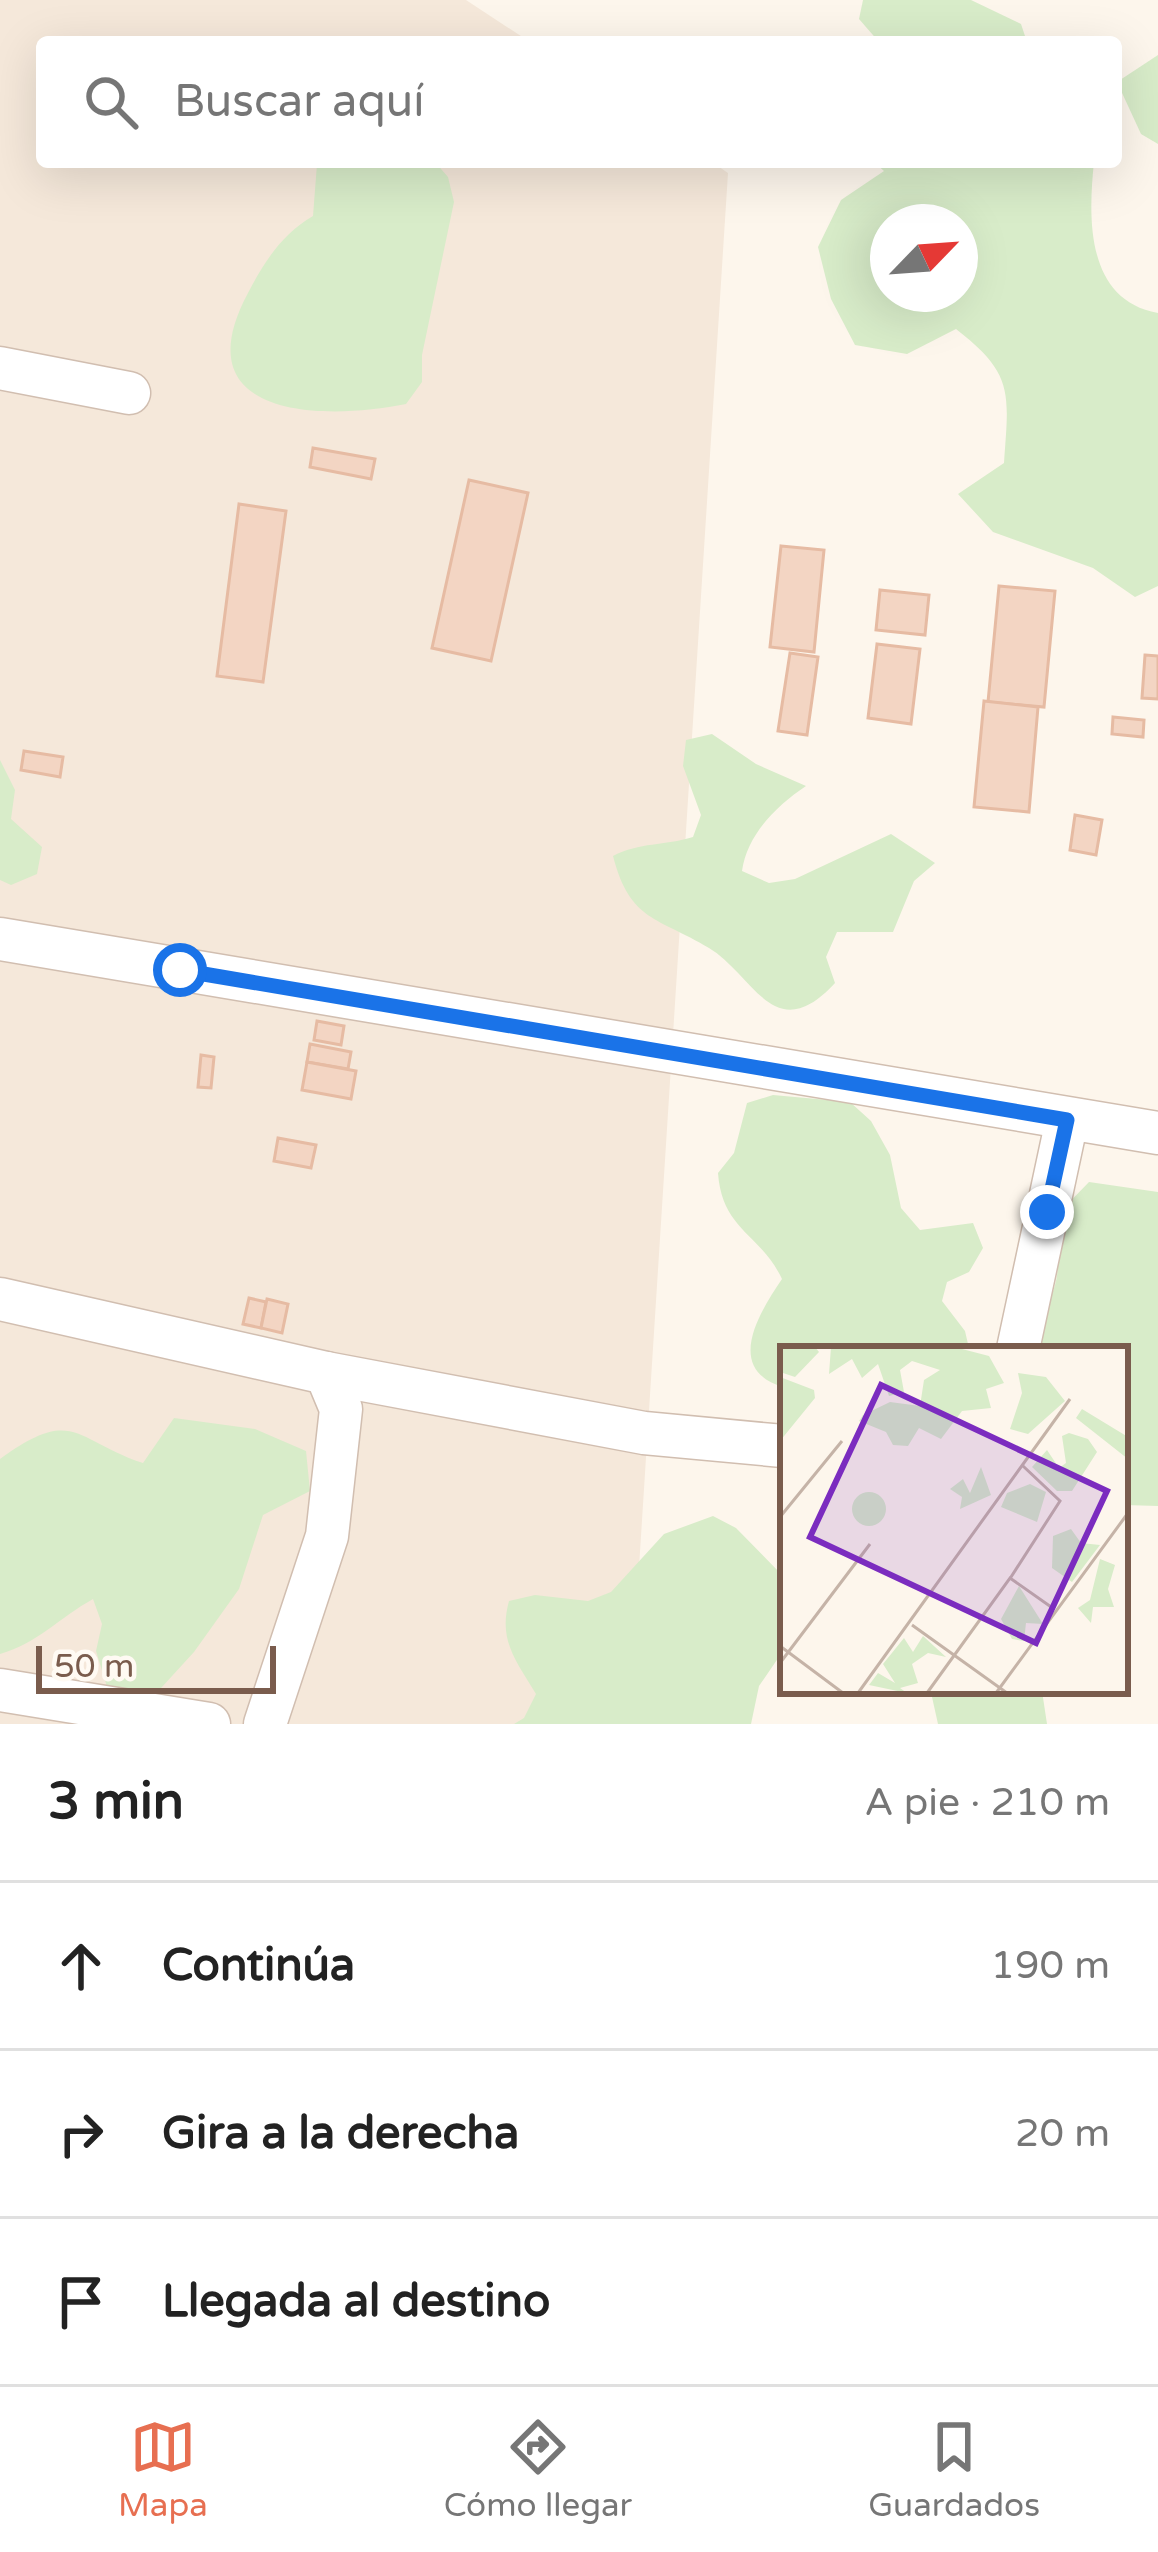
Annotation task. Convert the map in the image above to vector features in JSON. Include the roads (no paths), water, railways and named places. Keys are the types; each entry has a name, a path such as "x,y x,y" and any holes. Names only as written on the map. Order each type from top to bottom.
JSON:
{"street":[{"path":"0,368 129,393"},
{"path":"0,939 1158,1133"},
{"path":"1019,1346 1067,1120"},
{"path":"0,1299 326,1373 644,1433 780,1446"},
{"path":"265,1724 327,1536 341,1409 326,1373"},
{"path":"0,1690 209,1724"}]}
